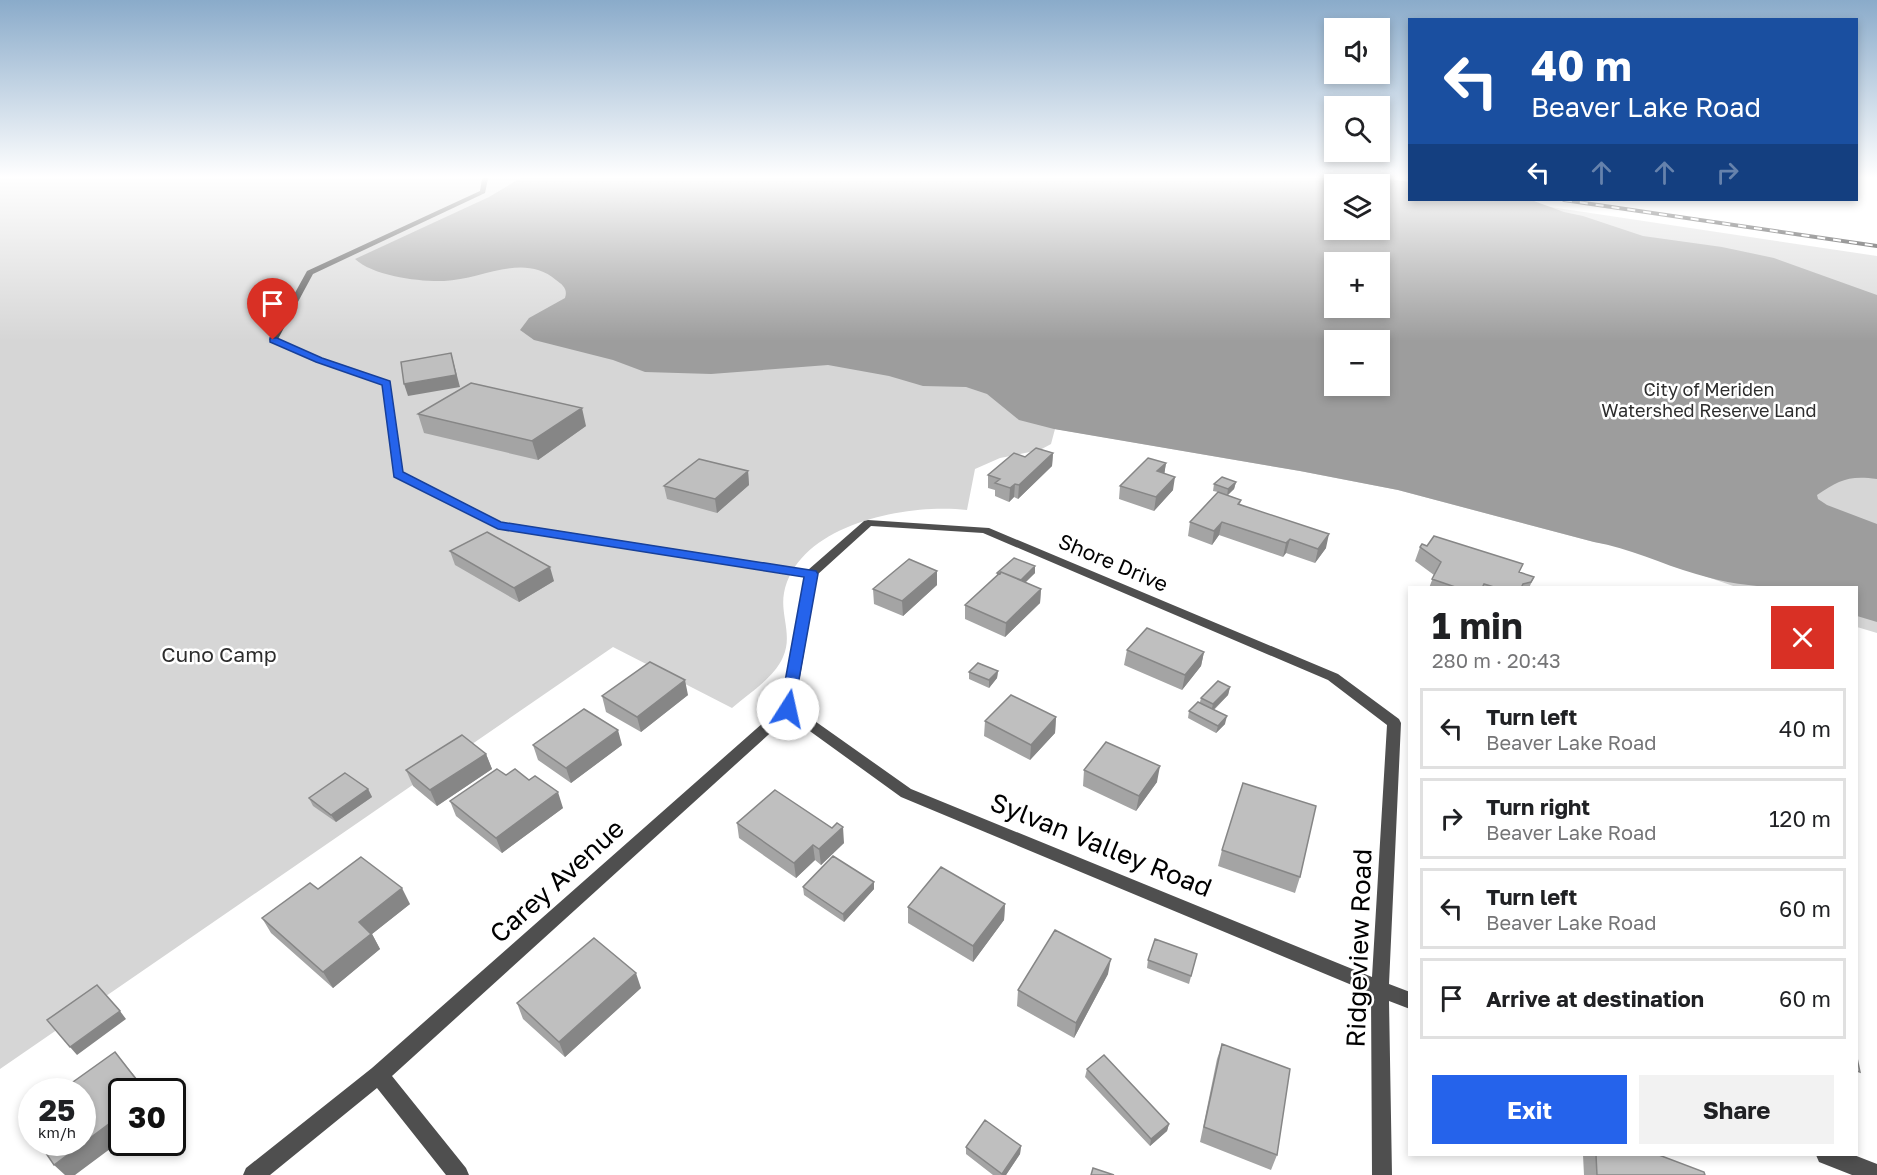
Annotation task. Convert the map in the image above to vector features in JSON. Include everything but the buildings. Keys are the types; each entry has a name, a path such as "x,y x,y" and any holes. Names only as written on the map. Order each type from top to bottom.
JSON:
{"street":[{"path":"400,231 310,273 273,340 319,360 386,383 398,474 498,525 811,574 788,709"},
{"name":"Shore Drive","path":"811,574 868,523 985,530 1333,677 1394,723"},
{"name":"Sylvan Valley Road","path":"788,709 906,793 1380,990 1408,999"},
{"name":"Carey Avenue","path":"253,1175 379,1075 788,709"},
{"name":"Ridgeview Road","path":"1382,1175 1380,990 1394,723"},
{"path":"379,1075 459,1175"},
{"path":"1830,1156 1877,1174"}],"green space":[{"name":"Cuno Camp","path":"0,231 1324,231 1324,240 1390,240 1390,231 1709,231 1877,256 1877,633 1858,627 1858,586 1733,586 1618,546 1594,542 1398,490 1055,429 1051,444 1040,450 1000,458 975,469 967,510 916,510 887,515 833,534 810,550 794,569 784,593 787,641 783,657 774,672 732,708 613,647 0,1069"}],"shaded area":[{"name":"City of Meriden Watershed Reserve Land","path":"416,231 1324,231 1324,240 1390,240 1390,231 1628,231 1643,236 1722,247 1774,258 1877,295 1877,479 1852,478 1817,495 1818,499 1827,505 1877,524 1877,622 1858,616 1858,586 1756,586 1716,579 1620,548 1398,490 1054,429 1019,420 987,394 966,387 923,386 889,376 828,365 711,374 645,372 613,360 534,340 520,330 529,318 565,298 566,292 563,286 543,272 530,268 516,268 444,281 397,277 363,265 355,259"}],"railway":[{"path":"1774,231 1877,246"}],"route":[{"path":"273,340 319,360 386,383 398,474 498,525 811,574 788,709"}]}
